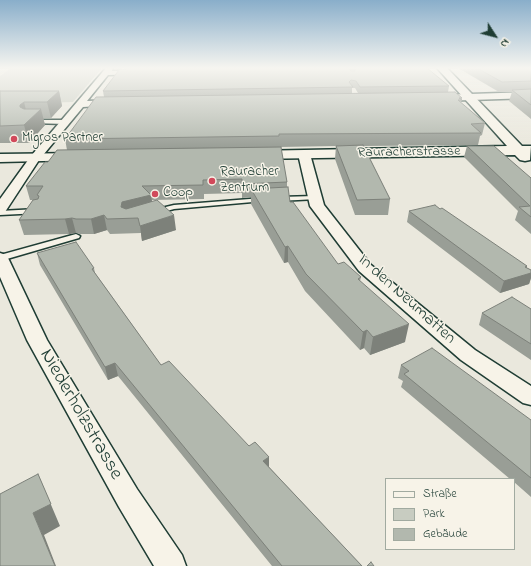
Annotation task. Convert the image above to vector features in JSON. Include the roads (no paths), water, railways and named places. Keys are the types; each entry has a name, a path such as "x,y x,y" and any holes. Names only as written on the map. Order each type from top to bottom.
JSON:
{"street":[{"path":"0,209 35,158 90,94"},
{"path":"466,94 525,150 531,164"},
{"path":"429,98 531,95"},
{"path":"82,104 121,103"},
{"name":"Rauracherstrasse","path":"242,155 525,150"},
{"name":"In den Neumatten","path":"304,154 316,201 365,268 468,355 531,397"},
{"path":"0,158 95,157"},
{"name":"Niederholzstrasse","path":"0,258 37,340 128,498 172,566"}],"lane":[{"path":"28,122 66,122"},
{"path":"148,214 174,207 244,201 316,201"},
{"path":"284,204 316,201"},
{"path":"0,213 38,211"},
{"path":"0,258 76,236"}],"place":[{"name":"Migros Partner","path":"14,139"},
{"name":"Rauracher Zentrum","path":"212,181"},
{"name":"Coop","path":"155,194"}]}
